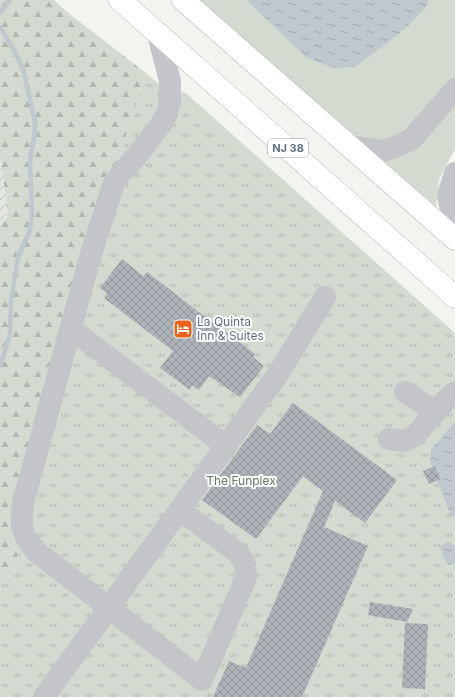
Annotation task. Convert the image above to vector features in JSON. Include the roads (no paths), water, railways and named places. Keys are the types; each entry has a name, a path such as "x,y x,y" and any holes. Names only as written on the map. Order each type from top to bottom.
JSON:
{"highway":[{"name":"NJ 38","path":"120,0 455,297"},
{"path":"183,0 455,239"}],"lane":[{"path":"158,34 170,81 170,101 167,114 162,124 114,183 91,254 23,503 21,521 25,536 38,552 202,680 246,578 245,564 238,553 180,510"},
{"path":"350,146 382,151 398,146 412,138 455,89"},
{"path":"455,173 448,195 455,232"},
{"path":"44,697 278,374 325,297"},
{"path":"71,329 226,446"},
{"path":"405,392 435,412"},
{"path":"389,439 404,441 416,435 435,412 455,392"}],"water":[{"path":"246,0 428,0 427,6 410,24 385,45 354,67 334,68 307,58"},
{"path":"455,421 455,518 450,513 437,480 441,479 435,466 432,467 430,460 431,450"},
{"path":"447,542 450,542 455,547 455,563 449,565 445,561 440,547"}],"waterway":[{"path":"0,13 10,0"},
{"path":"0,27 15,52 24,72 35,122 30,161 32,214 30,230 18,257 11,302 10,334 0,367"}],"place":[{"name":"La Quinta Inn & Suites","path":"183,329"}],"park label":[{"name":"The Funplex","path":"241,481"}]}
